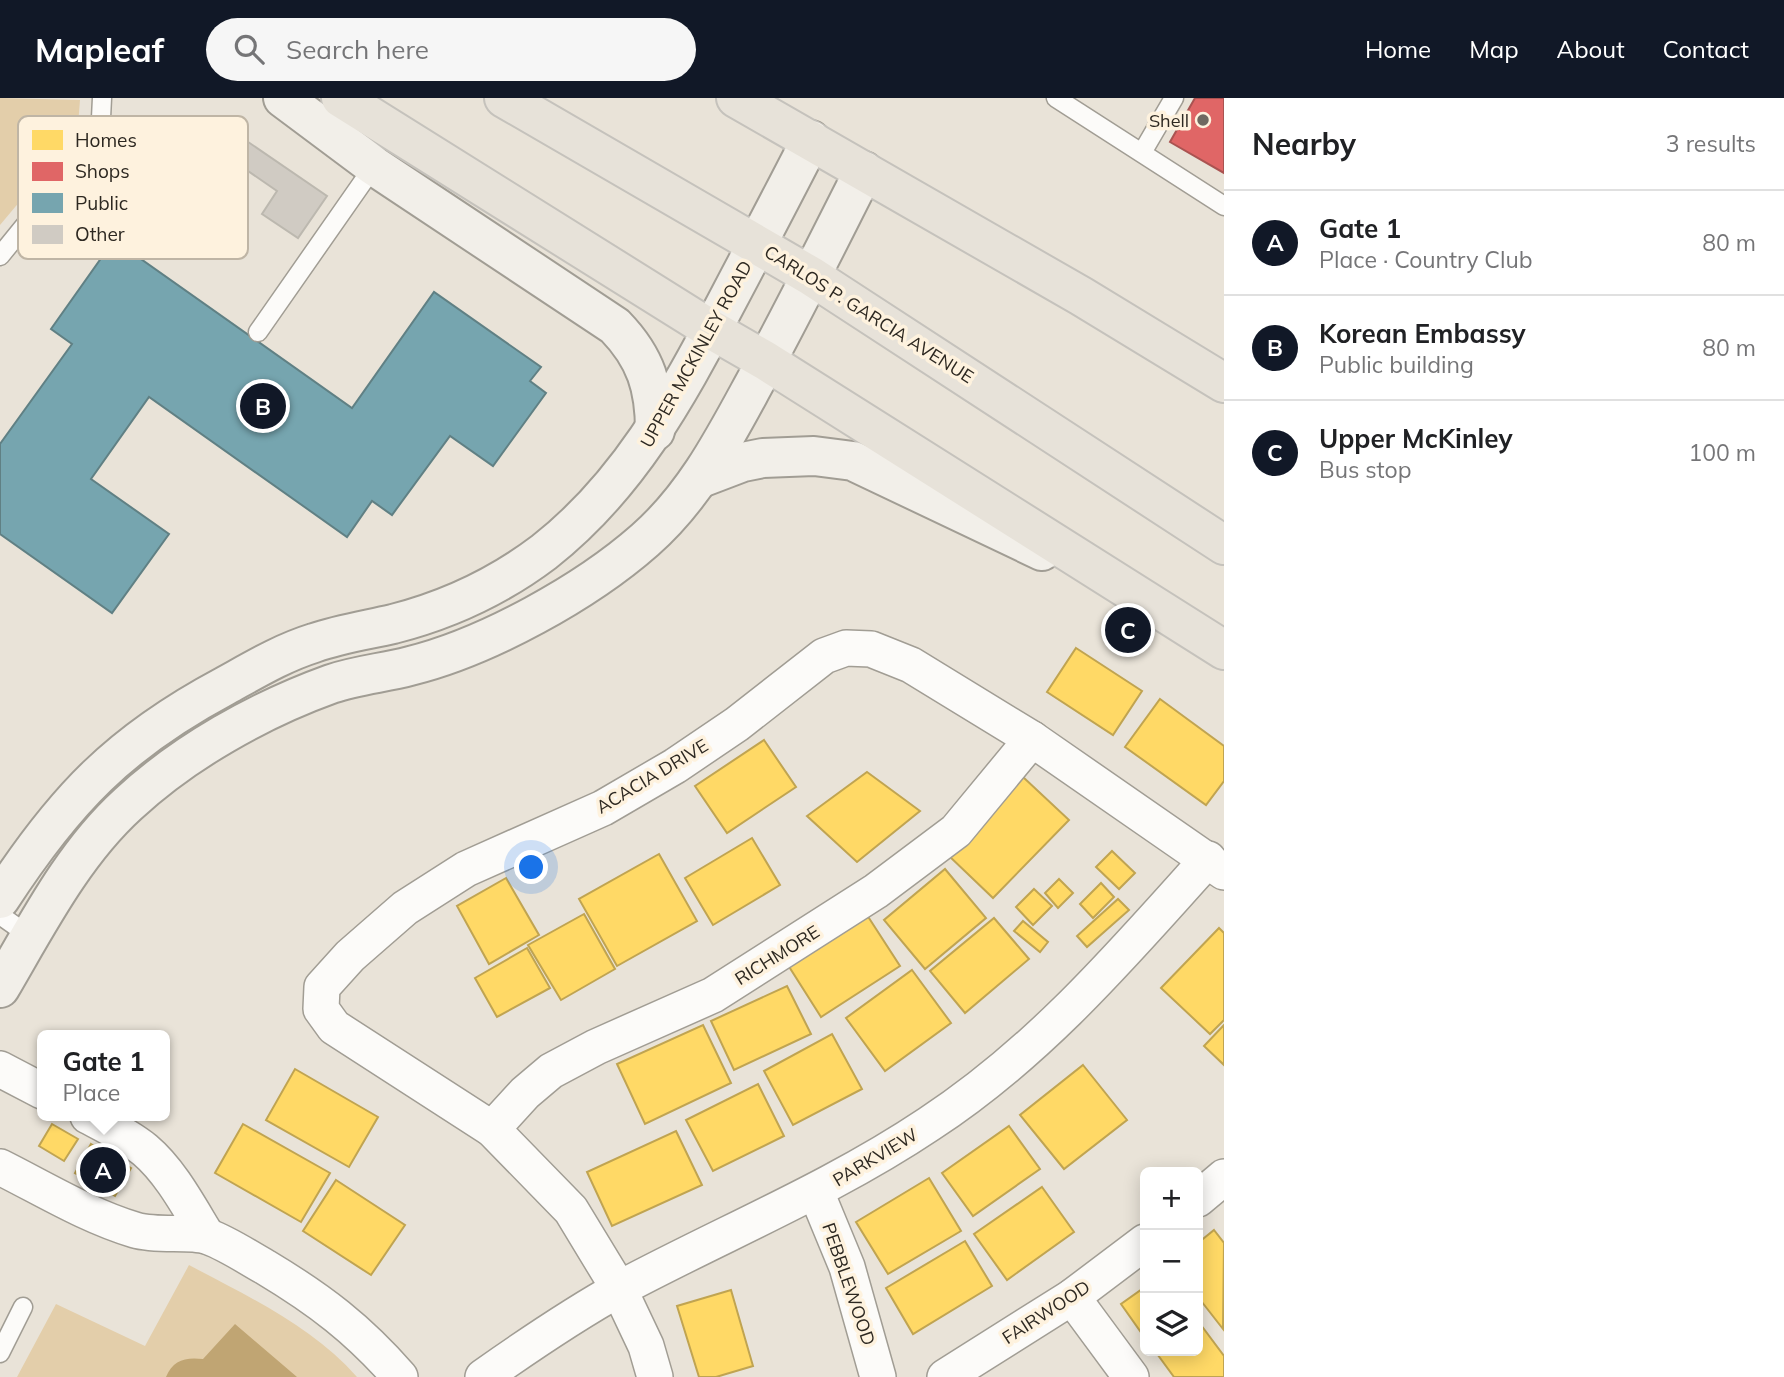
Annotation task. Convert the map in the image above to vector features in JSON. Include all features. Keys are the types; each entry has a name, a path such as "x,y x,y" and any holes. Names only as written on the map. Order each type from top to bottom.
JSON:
{"main road":[{"path":"283,98 374,166 615,326 637,351 649,376 655,432"},
{"path":"341,98 766,361 1224,650"},
{"name":"CARLOS P. GARCIA AVENUE","path":"504,98 811,276 1224,545"},
{"path":"736,98 1224,383"},
{"name":"UPPER MCKINLEY ROAD","path":"0,899 50,825 76,794 105,765 154,727 274,659 312,643 428,614 500,582 543,553 590,512 655,432 758,244 811,140"},
{"path":"0,988 59,891 102,832 127,805 187,758 293,699 361,675 429,661 499,634 568,594 642,543 668,519 701,478 766,361 864,172"},
{"path":"701,478 763,458 814,456 853,461 1160,609"}],"street":[{"name":"ACACIA DRIVE","path":"655,1377 646,1346 620,1289 571,1210 492,1129 334,1027 321,1009 322,987 350,956 405,908 466,869 603,808 675,766 737,724 824,656 846,648 871,649 911,665 1031,739 1216,866"},
{"name":"RICHMORE","path":"492,1129 525,1093 551,1071 596,1047 713,995 876,891 956,831 1031,739"},
{"name":"PARKVIEW","path":"483,1377 620,1289 816,1192 929,1125 1012,1065 1216,866"},
{"path":"0,1069 37,1088"},
{"path":"98,1121 128,1137 147,1152 184,1198 207,1236"},
{"path":"0,1167 78,1207 134,1230 158,1236 207,1236 311,1294 368,1340 400,1377"},
{"path":"1203,1195 1224,1177"},
{"name":"PEBBLEWOOD","path":"816,1192 847,1267 878,1377"},
{"name":"FAIRWOOD","path":"944,1377 1072,1297 1140,1246"},
{"path":"1072,1297 1131,1377"}],"lane":[{"path":"101,116 102,98"},
{"path":"1056,98 1143,151 1224,206"},
{"path":"1143,151 1174,98"},
{"path":"258,332 374,166"},
{"path":"0,256 18,234"},
{"path":"0,915 31,937"},
{"path":"0,1353 23,1307"}],"shaded area":[{"path":"0,98 80,100 79,116 18,116 18,204 0,225"},
{"path":"189,1265 257,1301 300,1328 320,1342 357,1377 17,1377 56,1304 145,1346"},
{"path":"235,1324 297,1377 166,1377 180,1361 203,1359"}],"building: Homes":[{"path":"1076,648 1142,691 1113,735 1047,692"},
{"path":"1160,699 1224,746 1224,781 1206,805 1125,747"},
{"path":"764,740 796,787 727,833 695,786"},
{"path":"867,772 920,811 857,862 807,816"},
{"path":"1023,777 1069,820 993,898 948,855"},
{"path":"752,838 780,885 713,925 685,878"},
{"path":"1112,851 1135,873 1119,889 1096,867"},
{"path":"659,854 697,921 617,966 579,899"},
{"path":"945,869 986,918 925,969 884,920"},
{"path":"506,878 539,935 489,964 457,906"},
{"path":"1059,879 1073,893 1058,908 1045,893"},
{"path":"1101,883 1114,897 1093,918 1080,904"},
{"path":"1034,889 1052,906 1033,925 1016,907"},
{"path":"1118,899 1129,910 1087,947 1077,936"},
{"path":"584,914 615,969 561,1000 528,945"},
{"path":"867,915 900,966 821,1017 788,965"},
{"path":"994,918 1029,959 965,1013 930,971"},
{"path":"1023,921 1048,942 1040,952 1014,931"},
{"path":"1219,928 1224,933 1224,1020 1210,1034 1161,988"},
{"path":"527,948 550,988 497,1017 475,978"},
{"path":"912,970 951,1023 885,1071 846,1018"},
{"path":"787,986 811,1034 734,1070 711,1021"},
{"path":"703,1025 731,1083 645,1124 617,1064"},
{"path":"1224,1025 1224,1065 1204,1046"},
{"path":"832,1034 862,1089 793,1125 764,1071"},
{"path":"1083,1065 1127,1120 1064,1169 1020,1115"},
{"path":"295,1069 378,1117 349,1167 266,1120"},
{"path":"758,1084 784,1136 713,1171 686,1120"},
{"path":"52,1124 78,1139 64,1161 39,1146"},
{"path":"243,1124 330,1173 301,1222 215,1173"},
{"path":"1009,1126 1040,1169 973,1216 942,1173"},
{"path":"676,1131 702,1185 612,1226 587,1172"},
{"path":"91,1144 131,1168 115,1196 75,1173"},
{"path":"929,1178 961,1231 888,1274 856,1222"},
{"path":"336,1180 405,1225 371,1275 303,1231"},
{"path":"1042,1187 1074,1232 1007,1280 974,1234"},
{"path":"1214,1230 1224,1243 1223,1329 1203,1303 1203,1239"},
{"path":"965,1241 992,1286 913,1334 886,1288"},
{"path":"731,1290 753,1366 716,1377 699,1377 677,1306"},
{"path":"1140,1291 1140,1331 1121,1304"},
{"path":"1203,1328 1224,1356 1224,1377 1174,1377 1159,1356 1203,1356"}],"building: Shops":[{"name":"Shell","path":"1195,98 1224,98 1224,173 1170,142"}],"building: Public":[{"path":"101,259 141,259 352,408 434,292 541,367 530,381 546,393 493,466 450,436 392,515 372,501 347,537 149,397 91,479 169,534 112,613 0,534 0,444 72,344 51,329"}],"building: Other":[{"path":"248,142 327,196 298,238 262,214 277,191 248,171"}],"place":[{"name":"Shell","path":"1203,120"},
{"name":"Korean Embassy","path":"263,406"},
{"name":"Upper McKinley","path":"1128,630"},
{"name":"Gate 1","path":"103,1170"}]}
